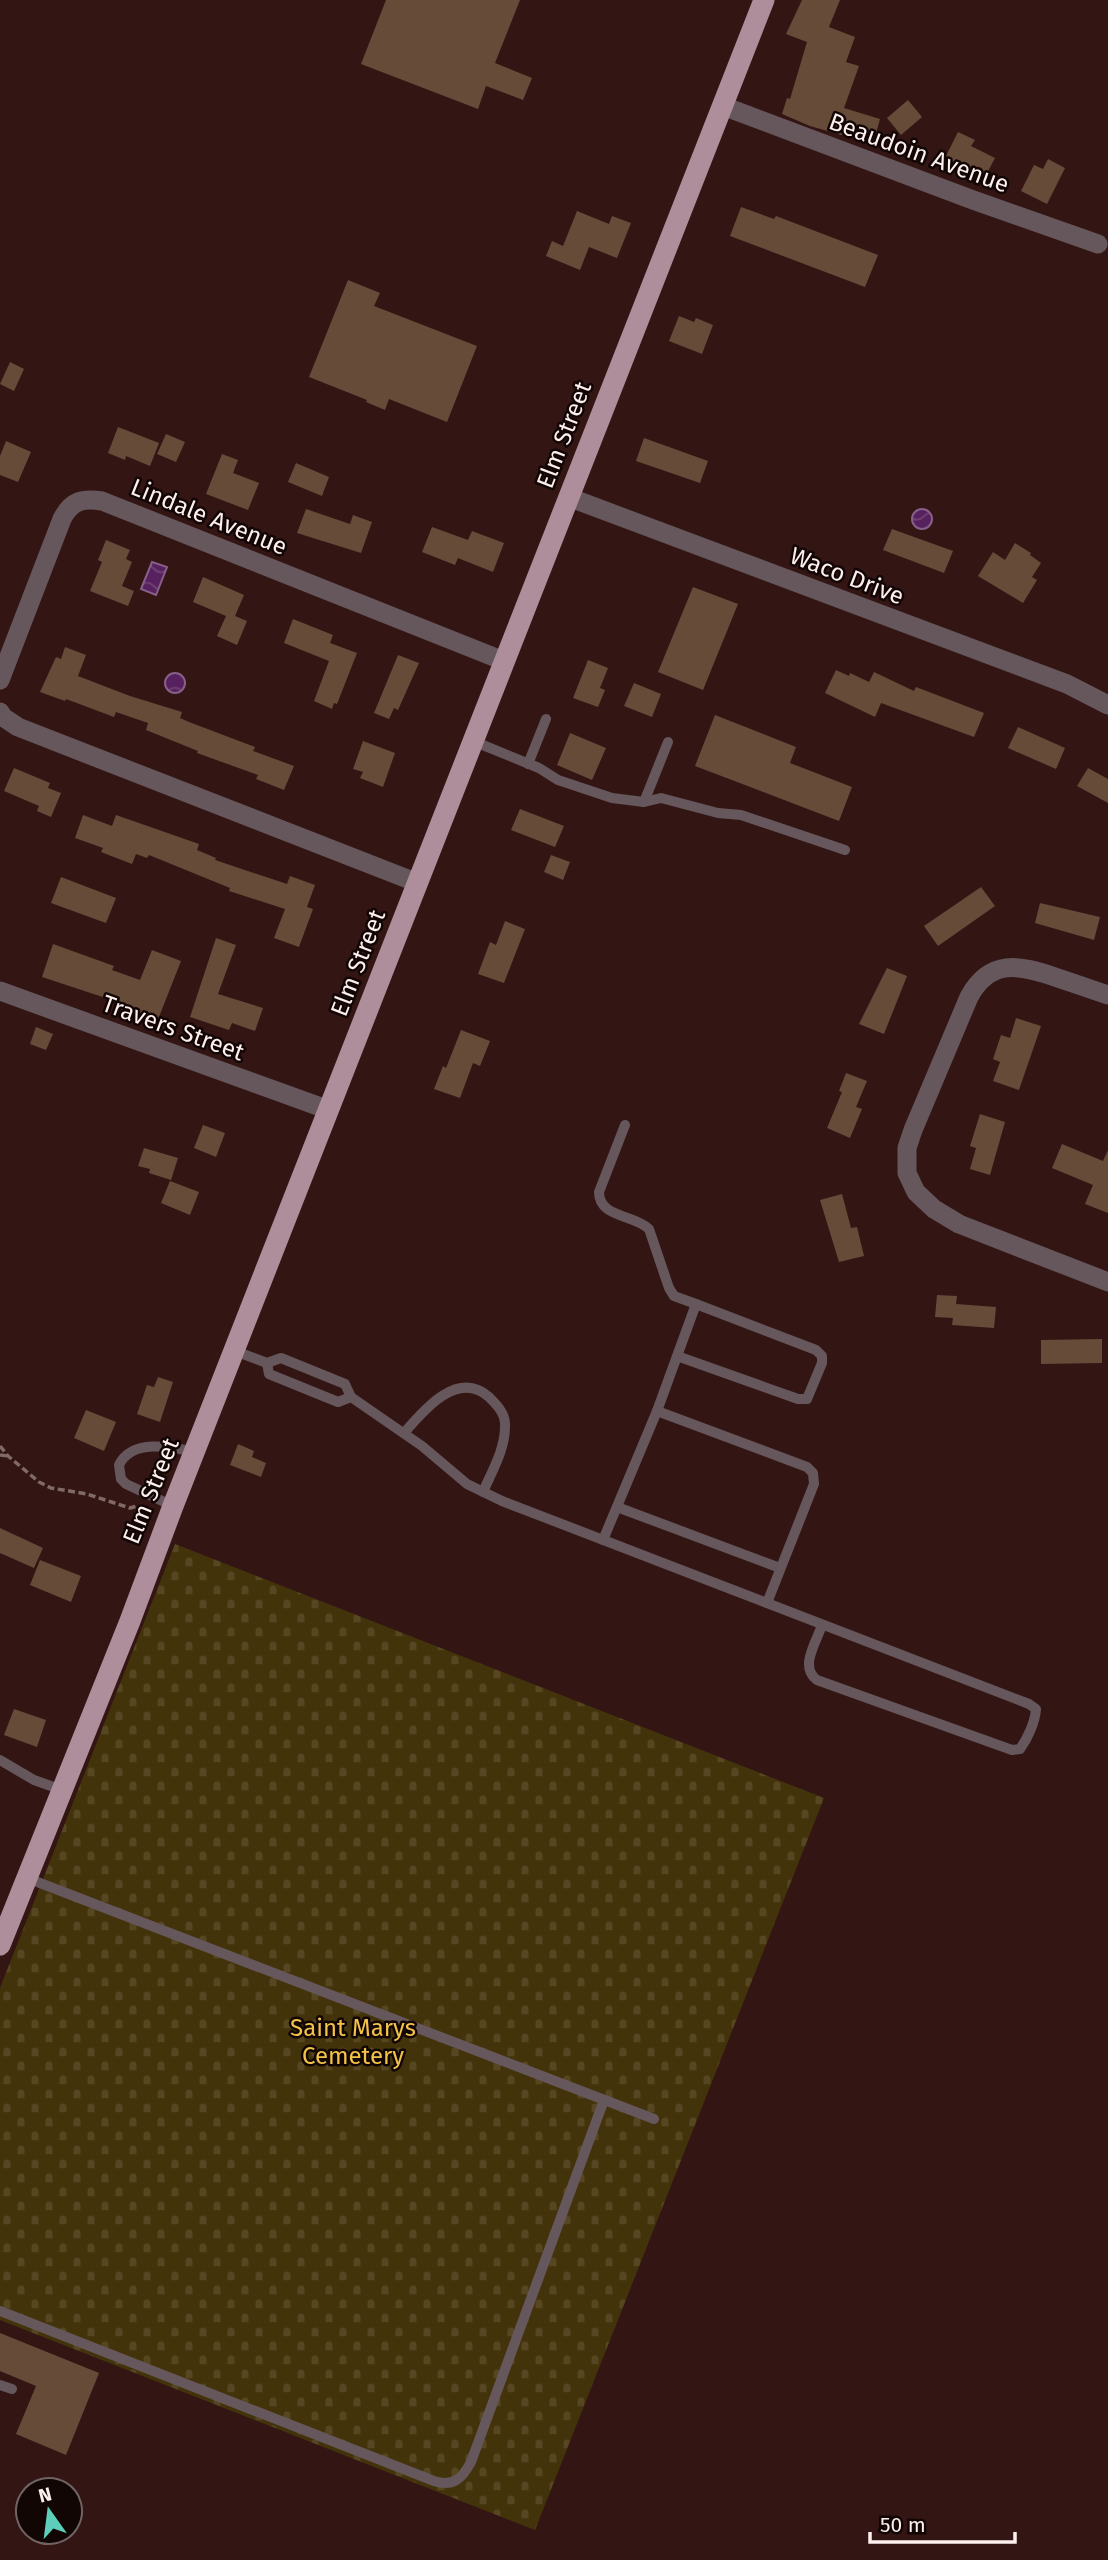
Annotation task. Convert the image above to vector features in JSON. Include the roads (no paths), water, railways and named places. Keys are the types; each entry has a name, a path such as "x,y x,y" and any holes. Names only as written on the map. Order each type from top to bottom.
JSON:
{"main road":[{"name":"Elm Street","path":"0,1945 130,1621 764,0"}],"street":[{"name":"Beaudoin Avenue","path":"723,106 1098,244"},
{"name":"Waco Drive","path":"568,497 1067,684 1108,705"},
{"name":"Lindale Avenue","path":"0,680 62,519 73,504 83,499 115,506 504,661"},
{"path":"0,712 18,727 418,883"},
{"path":"1108,995 1021,967 1004,968 986,975 974,988 964,1009 913,1130 906,1162 907,1173 916,1192 922,1200 944,1216 1108,1282"},
{"name":"Travers Street","path":"0,991 329,1110"}],"lane":[{"path":"528,764 546,719"},
{"path":"473,741 558,780 612,798 644,802 661,798 718,813 741,815 845,850"},
{"path":"644,802 668,742"},
{"path":"625,1125 599,1192 599,1202 605,1208 643,1223 649,1229 674,1296 816,1350 822,1356 822,1363 807,1399 798,1399 677,1356"},
{"path":"603,1540 657,1411 696,1304"},
{"path":"235,1351 267,1363 281,1358 345,1384 351,1397 404,1433 467,1484 484,1492 1029,1704 1036,1709 1036,1717 1025,1743 1020,1749 1012,1750 817,1681 810,1675 807,1667 822,1625"},
{"path":"267,1363 270,1374 338,1402 351,1397"},
{"path":"404,1433 425,1408 438,1398 454,1390 471,1389 484,1393 497,1405 505,1421 501,1449 484,1492"},
{"path":"657,1411 807,1467 813,1474 814,1484 767,1603"},
{"path":"173,1506 135,1490 121,1479 119,1465 127,1454 143,1448 170,1446 195,1452"},
{"path":"617,1507 780,1568"},
{"path":"0,1760 34,1780 62,1790"},
{"path":"27,1878 654,2119"},
{"path":"0,2311 434,2481 449,2484 462,2476 471,2462 604,2100"},
{"path":"0,2385 12,2389"}],"water":[{"path":"922,509 929,512 932,519 929,526 922,529 915,526 912,519 915,512"},
{"path":"152,562 167,567 156,595 141,589"},
{"path":"175,673 182,676 185,683 182,690 175,693 168,690 165,683 168,676"}],"park label":[{"name":"Saint Marys Cemetery","path":"353,2042"}]}
